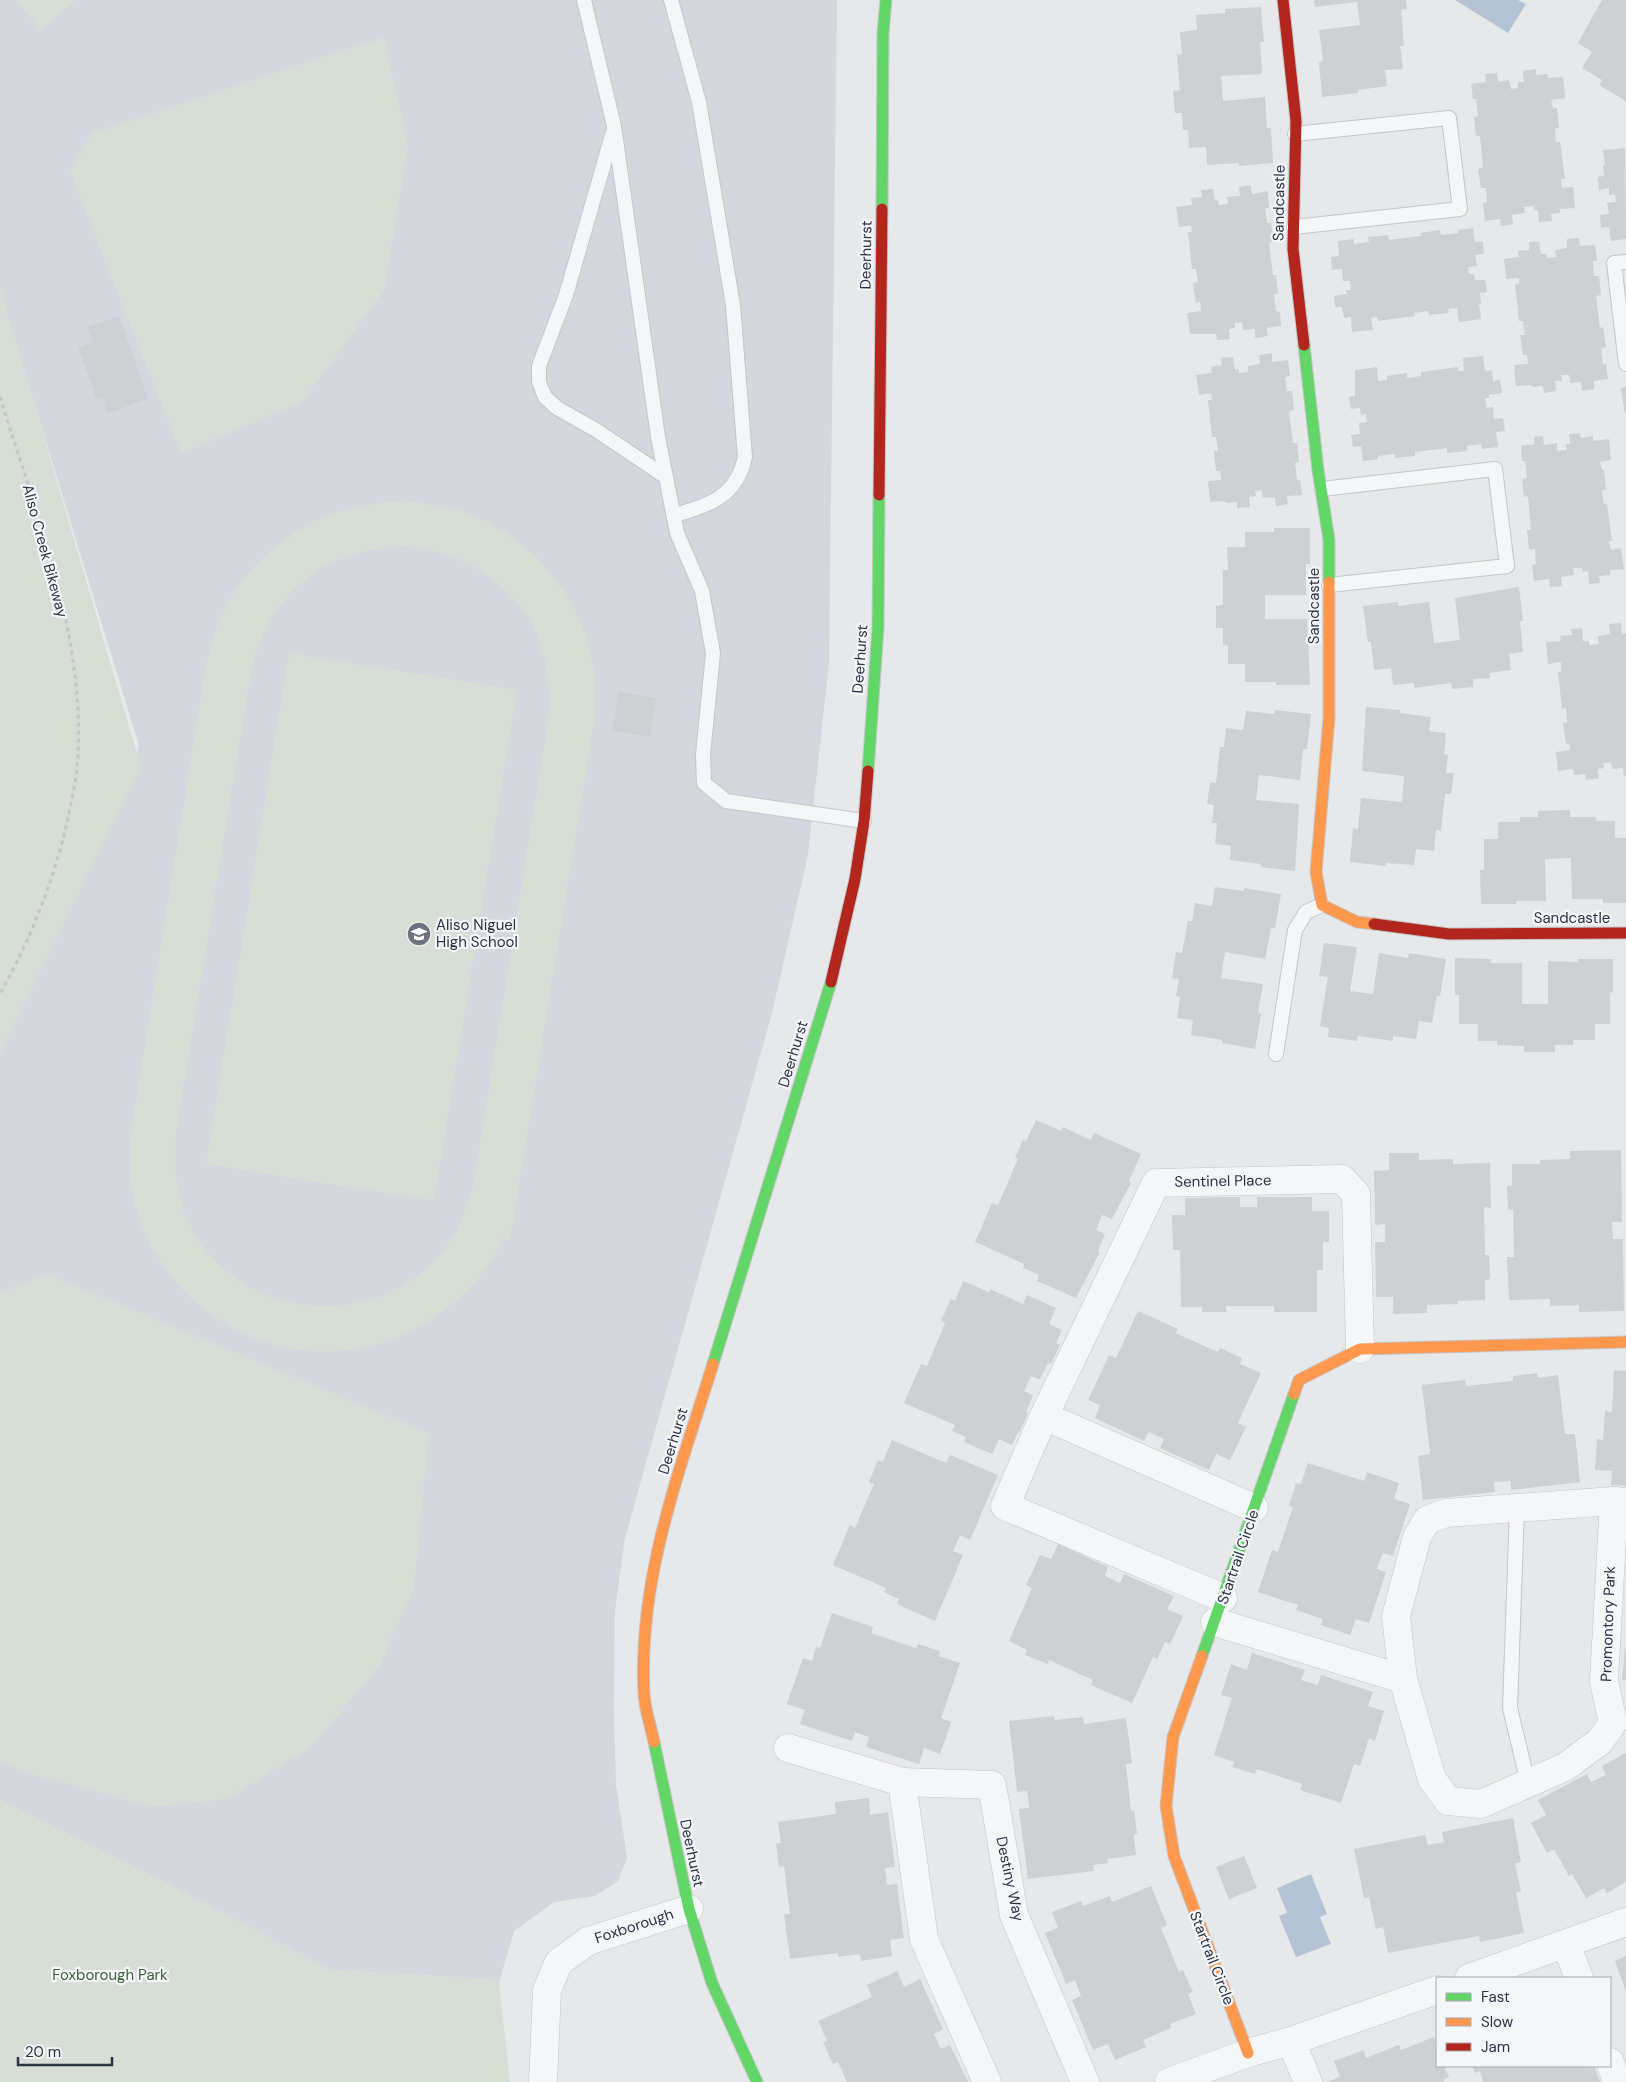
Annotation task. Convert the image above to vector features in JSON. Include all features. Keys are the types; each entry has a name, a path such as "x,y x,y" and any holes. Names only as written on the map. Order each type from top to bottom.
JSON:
{"street":[{"name":"Deerhurst","path":"757,2082 712,1983 688,1909 644,1696 644,1628 661,1531 828,994 855,879 864,821 878,628 883,33 886,0"},
{"name":"Sandcastle","path":"1283,0 1296,121 1293,248 1318,470 1329,540 1329,718 1316,872 1322,905 1357,922 1449,934 1626,932"},
{"name":"Sentinel Place","path":"1219,1610 1005,1506 1044,1416 1156,1183 1342,1179 1356,1194 1360,1349"},
{"name":"Startrail Circle","path":"1248,2053 1174,1856 1166,1806 1173,1737 1299,1380 1360,1349 1626,1342"},
{"path":"1044,1416 1254,1508"},
{"name":"Promontory Park","path":"1620,1502 1604,1681 1613,1723 1599,1742 1565,1767 1480,1804 1448,1801 1432,1779 1403,1679 1396,1616 1417,1537 1427,1520 1446,1513 1620,1502"},
{"path":"1219,1610 1403,1679"},
{"name":"Destiny Way","path":"788,1748 902,1782 992,1784 1014,1915 1085,2082"},
{"path":"902,1782 924,1939 987,2082"},
{"name":"Foxborough","path":"543,2082 547,1990 559,1962 588,1941 688,1909"},
{"path":"1472,1977 1626,1922"},
{"path":"1566,1944 1579,1977"},
{"path":"1169,2082 1248,2053 1291,2041 1436,1990"},
{"path":"1291,2041 1308,2082"},
{"path":"1611,2065 1617,2082"}],"lane":[{"path":"584,0 614,126 658,437 677,533 702,591 712,653 704,755 704,783 726,801 864,821"},
{"path":"671,0 699,102 733,305 745,457 742,472 734,486 719,498 698,509 674,515"},
{"path":"1294,227 1460,209 1449,118 1295,134"},
{"path":"614,126 566,295 539,366 539,382 545,397 557,408 596,430 666,477"},
{"path":"1626,262 1614,263 1626,364"},
{"path":"1322,489 1495,469 1507,566 1330,585"},
{"path":"1276,1054 1294,930 1306,912 1322,905"},
{"path":"1518,1508 1510,1708 1528,1783"}],"path":[{"name":"Aliso Creek Bikeway","path":"0,397 56,579 72,657 78,719 77,770 66,825 50,882 32,930 0,994"}],"shaded area":[{"name":"Aliso Niguel High School","path":"0,0 837,0 829,663 808,855 772,1013 625,1538 615,1611 614,1708 616,1785 627,1858 618,1881 595,1896 554,1902 514,1931 499,1983 488,1979 332,1970 164,1882 0,1800 0,1037 139,746 0,291"}],"green space":[{"path":"15,0 76,0 41,30"},
{"path":"384,37 408,146 384,291 302,402 181,454 70,172 91,133"},
{"path":"0,288 141,767 0,1054"},
{"path":"401,501 447,507 486,521 509,535 549,571 565,593 587,641 595,683 593,728 510,1240 503,1239 488,1265 470,1288 424,1324 382,1343 339,1351 297,1349 256,1339 218,1319 184,1291 157,1257 138,1215 132,1193 130,1159 132,1125 206,665 219,621 247,575 289,536 306,526 341,511 363,505","holes":["401,546 436,552 466,563 493,579 515,600 532,624 543,653 549,685 548,721 474,1181 456,1232 446,1247 415,1277 379,1296 339,1305 299,1304 261,1292 226,1271 199,1241 181,1201 176,1175 176,1133 251,672 260,644 271,620 285,599 303,582 323,568 346,557 372,550"]},
{"path":"289,653 517,690 434,1201 206,1164"},
{"path":"48,1274 429,1433 414,1588 379,1667 311,1747 227,1799 151,1807 27,1773 0,1760 0,1292"},
{"name":"Foxborough Park","path":"0,1800 164,1882 332,1970 488,1979 499,1983 510,2082 0,2082"}],"water":[{"path":"1455,0 1518,0 1526,4 1508,33"},
{"path":"1311,1874 1327,1914 1320,1917 1331,1944 1296,1957 1279,1916 1287,1913 1277,1888"}],"building":[{"path":"1314,0 1406,0 1407,9 1401,10 1404,46 1400,46 1403,69 1385,70 1387,86 1358,90 1358,93 1322,97 1319,62 1323,61 1319,30 1360,25 1357,2 1315,7"},
{"path":"1602,0 1626,0 1626,101 1599,85 1602,80 1582,68 1592,52 1578,43"},
{"path":"1261,7 1264,42 1260,42 1262,74 1221,76 1223,101 1265,97 1267,128 1271,128 1273,163 1239,166 1239,163 1207,165 1206,147 1189,148 1188,130 1183,130 1182,113 1175,113 1173,91 1180,90 1177,55 1182,54 1180,32 1197,30 1196,15 1225,13 1225,9"},
{"path":"1536,69 1536,75 1547,74 1548,78 1563,77 1565,98 1551,100 1553,108 1557,108 1559,128 1555,128 1556,142 1560,142 1565,179 1561,179 1562,188 1573,187 1575,208 1560,209 1560,213 1551,214 1552,221 1539,222 1538,210 1534,210 1534,206 1524,207 1525,213 1512,215 1513,224 1501,226 1500,219 1485,221 1483,203 1487,202 1486,188 1481,188 1478,169 1483,168 1480,136 1476,136 1474,117 1478,116 1476,99 1473,99 1471,84 1486,82 1485,74 1497,73 1498,82 1509,80 1511,89 1518,88 1518,82 1524,82 1523,71"},
{"path":"1625,148 1626,239 1611,241 1609,227 1601,228 1600,215 1609,214 1607,203 1616,202 1615,194 1609,195 1609,188 1599,190 1598,177 1604,176 1603,150"},
{"path":"1251,185 1252,194 1268,191 1269,208 1265,208 1267,223 1271,223 1274,242 1269,242 1273,275 1276,275 1278,294 1274,294 1276,311 1280,312 1281,326 1267,328 1268,336 1255,338 1255,329 1243,330 1242,322 1235,323 1235,328 1229,329 1230,339 1217,340 1216,334 1190,334 1187,313 1201,311 1200,302 1196,303 1193,283 1198,282 1196,269 1192,269 1188,232 1192,232 1191,225 1179,227 1176,207 1192,205 1191,198 1202,197 1201,190 1213,189 1215,201 1218,200 1219,205 1228,204 1227,197 1240,196 1239,187"},
{"path":"1473,228 1475,242 1483,241 1484,254 1475,255 1477,266 1468,267 1469,274 1474,274 1475,280 1485,280 1487,292 1480,293 1481,319 1459,322 1457,308 1448,309 1449,313 1429,315 1428,311 1414,313 1415,316 1378,321 1377,317 1371,318 1373,330 1352,332 1351,317 1344,318 1342,307 1335,307 1334,296 1347,294 1346,290 1351,290 1350,281 1343,281 1342,269 1332,270 1331,257 1339,256 1338,241 1354,239 1354,244 1369,242 1368,237 1388,235 1389,240 1421,236 1421,233 1440,230 1441,235 1458,233 1458,230"},
{"path":"1579,238 1580,246 1595,245 1597,261 1593,261 1594,276 1599,276 1601,295 1596,296 1600,328 1603,327 1606,347 1601,348 1603,365 1606,364 1608,379 1594,381 1594,389 1582,391 1581,382 1570,383 1569,375 1561,375 1562,381 1555,381 1556,391 1544,393 1543,386 1516,386 1514,365 1528,364 1527,355 1523,355 1520,335 1525,335 1523,321 1519,321 1515,284 1519,284 1519,278 1506,279 1504,259 1519,257 1518,251 1529,250 1529,242 1539,241 1541,254 1546,254 1547,258 1556,257 1555,250 1567,248 1567,239"},
{"path":"119,316 148,399 107,413 103,398 97,400 78,347 93,342 88,327"},
{"path":"1272,353 1272,362 1288,360 1290,376 1285,377 1287,391 1292,391 1294,410 1289,411 1293,443 1297,443 1299,462 1295,463 1297,480 1300,480 1302,495 1287,496 1288,504 1276,506 1275,497 1263,498 1262,490 1255,491 1256,496 1249,497 1250,507 1237,508 1237,502 1210,502 1208,481 1221,480 1220,471 1216,471 1214,451 1218,451 1216,437 1212,437 1208,400 1212,400 1211,393 1199,395 1196,375 1212,373 1211,367 1222,365 1221,358 1233,357 1235,370 1239,369 1239,373 1248,372 1248,366 1260,364 1259,355"},
{"path":"1483,356 1485,371 1492,370 1493,381 1500,380 1502,393 1489,395 1489,398 1485,398 1486,408 1493,407 1494,419 1503,418 1505,431 1496,432 1498,447 1482,449 1481,444 1467,446 1467,451 1447,453 1447,448 1415,452 1415,456 1395,458 1395,454 1378,456 1378,459 1363,461 1361,446 1353,447 1351,435 1360,434 1359,423 1367,422 1366,414 1361,415 1360,408 1351,409 1349,397 1355,396 1355,370 1377,367 1378,381 1387,380 1387,376 1407,373 1407,378 1421,376 1421,372 1458,367 1458,371 1464,371 1463,358"},
{"path":"1626,387 1626,414 1625,414 1621,388"},
{"path":"1580,433 1581,438 1593,436 1593,441 1609,439 1611,460 1600,462 1602,470 1604,470 1606,490 1602,490 1604,504 1607,504 1612,541 1609,541 1611,550 1621,548 1624,569 1610,570 1610,575 1599,576 1600,583 1589,584 1588,571 1583,572 1582,568 1573,568 1574,575 1561,577 1562,586 1550,587 1549,579 1534,581 1532,565 1536,564 1535,549 1529,550 1527,530 1531,530 1528,496 1524,497 1522,479 1527,478 1525,461 1522,461 1521,446 1535,444 1534,437 1543,436 1544,445 1557,443 1557,451 1567,450 1566,444 1570,444 1569,434"},
{"path":"1274,528 1310,528 1310,564 1306,564 1306,595 1265,595 1265,619 1307,619 1310,685 1276,685 1276,682 1245,682 1245,664 1228,664 1228,646 1223,645 1223,628 1216,628 1216,606 1223,605 1223,570 1228,570 1227,547 1245,547 1245,532 1274,532"},
{"path":"1519,587 1523,621 1520,621 1523,652 1509,654 1511,670 1489,673 1490,678 1473,679 1473,687 1452,689 1451,683 1415,688 1414,683 1393,685 1391,668 1374,670 1371,642 1368,642 1363,606 1398,602 1398,606 1429,602 1434,643 1460,640 1455,598"},
{"path":"1621,623 1622,634 1626,633 1626,776 1624,776 1623,768 1612,769 1611,762 1603,763 1604,768 1598,769 1599,778 1586,780 1585,774 1574,775 1573,769 1558,771 1556,752 1570,750 1569,744 1566,744 1563,723 1567,722 1566,708 1562,709 1558,672 1561,671 1561,662 1548,664 1546,642 1561,641 1560,636 1572,635 1571,629 1582,628 1583,641 1589,641 1589,645 1599,644 1598,636 1610,634 1609,624"},
{"path":"619,692 656,698 650,737 612,731"},
{"path":"1366,707 1400,710 1400,713 1431,717 1429,731 1446,733 1444,754 1448,755 1446,773 1454,773 1451,794 1445,794 1441,831 1436,830 1434,851 1416,849 1414,865 1386,863 1386,866 1350,862 1353,828 1358,829 1361,798 1402,802 1404,776 1362,771"},
{"path":"1275,710 1311,714 1307,749 1303,749 1300,780 1259,775 1256,800 1299,804 1295,871 1261,867 1261,864 1230,860 1231,846 1215,844 1217,823 1212,823 1214,805 1207,804 1210,782 1216,783 1220,747 1224,747 1226,728 1243,730 1246,711 1274,714"},
{"path":"1570,810 1570,817 1596,817 1596,821 1615,821 1615,838 1626,838 1626,903 1603,903 1603,899 1572,899 1571,858 1545,859 1546,901 1517,901 1516,904 1481,904 1480,870 1484,870 1484,839 1498,839 1498,822 1520,822 1520,817 1538,817 1538,811"},
{"path":"1215,887 1244,891 1244,888 1281,894 1275,928 1271,928 1265,959 1225,952 1221,978 1263,984 1258,1013 1261,1014 1255,1049 1222,1043 1222,1040 1191,1035 1193,1020 1177,1018 1180,997 1176,996 1179,979 1172,978 1176,952 1182,953 1188,921 1192,921 1195,903 1212,906"},
{"path":"1324,943 1357,947 1350,991 1373,994 1379,953 1408,958 1409,953 1446,959 1440,996 1437,996 1432,1023 1419,1021 1416,1039 1393,1036 1393,1041 1358,1036 1357,1041 1328,1037 1329,1028 1320,1026 1328,977 1319,976"},
{"path":"1455,958 1491,959 1491,963 1522,963 1522,1004 1548,1004 1548,961 1578,962 1578,959 1613,959 1613,993 1610,992 1610,1024 1595,1024 1595,1040 1573,1040 1573,1045 1555,1045 1555,1052 1524,1052 1524,1046 1497,1045 1497,1041 1478,1041 1478,1024 1459,1024 1459,995 1455,995"},
{"path":"1036,1120 1061,1131 1063,1127 1091,1140 1094,1133 1141,1154 1129,1181 1131,1183 1112,1219 1102,1215 1096,1230 1105,1234 1098,1251 1100,1252 1076,1298 1037,1281 1039,1275 1023,1268 1024,1264 975,1242 992,1203 998,1205 1018,1159 1015,1158 1023,1140 1026,1141"},
{"path":"1621,1150 1622,1222 1612,1222 1613,1239 1623,1239 1624,1311 1579,1312 1579,1305 1550,1306 1550,1299 1509,1300 1507,1257 1514,1257 1513,1210 1508,1209 1507,1186 1512,1185 1512,1164 1540,1164 1540,1160 1570,1159 1570,1151"},
{"path":"1389,1153 1419,1153 1419,1160 1453,1159 1453,1164 1490,1163 1491,1208 1484,1207 1485,1255 1489,1255 1490,1279 1485,1280 1485,1300 1457,1301 1458,1304 1427,1305 1427,1313 1393,1314 1393,1297 1376,1297 1375,1242 1385,1242 1385,1224 1375,1225 1374,1171 1389,1170"},
{"path":"1240,1197 1240,1207 1257,1207 1257,1197 1312,1197 1312,1211 1329,1211 1329,1242 1323,1242 1323,1270 1317,1270 1317,1312 1274,1312 1274,1306 1226,1306 1226,1312 1202,1312 1202,1307 1181,1307 1180,1250 1173,1250 1172,1215 1185,1215 1185,1198"},
{"path":"963,1281 989,1292 990,1289 1023,1304 1027,1295 1056,1308 1049,1324 1062,1330 1056,1343 1060,1345 1051,1364 1048,1363 1040,1379 1031,1376 1024,1391 1033,1395 1026,1412 1028,1413 1019,1433 1012,1445 999,1439 992,1454 964,1442 966,1437 952,1431 955,1425 904,1403 921,1364 927,1366 945,1323 941,1321 951,1299 955,1301"},
{"path":"1138,1311 1178,1329 1175,1333 1218,1352 1220,1348 1242,1358 1240,1364 1261,1373 1238,1423 1246,1427 1230,1460 1216,1454 1209,1470 1160,1448 1164,1439 1149,1432 1144,1441 1095,1418 1100,1405 1088,1400 1109,1355 1116,1358"},
{"path":"1614,1370 1626,1371 1626,1486 1611,1485 1612,1471 1595,1470 1597,1439 1603,1440 1605,1411 1612,1412"},
{"path":"1537,1373 1538,1378 1558,1375 1565,1434 1575,1434 1580,1482 1511,1490 1511,1481 1494,1482 1495,1492 1423,1500 1418,1456 1430,1454 1422,1385 1465,1380 1466,1386 1513,1381 1513,1376"},
{"path":"892,1440 946,1463 950,1455 998,1475 970,1540 960,1535 953,1551 963,1555 935,1621 897,1604 899,1599 884,1592 886,1588 833,1565 850,1525 855,1528 874,1484 869,1482 878,1460 883,1462"},
{"path":"1308,1463 1364,1481 1367,1472 1399,1483 1394,1499 1410,1504 1393,1556 1383,1553 1377,1569 1386,1572 1369,1623 1356,1619 1350,1635 1321,1625 1323,1619 1296,1610 1298,1605 1258,1592 1272,1550 1278,1552 1293,1507 1289,1506 1296,1483 1301,1484"},
{"path":"1058,1544 1108,1567 1105,1576 1120,1583 1124,1574 1174,1596 1167,1609 1183,1616 1170,1644 1165,1642 1157,1659 1153,1657 1132,1703 1091,1685 1093,1680 1049,1660 1048,1664 1025,1655 1027,1650 1009,1641 1032,1588 1026,1585 1040,1555 1051,1559"},
{"path":"832,1613 873,1627 871,1633 916,1648 918,1644 940,1651 939,1656 960,1663 941,1718 951,1722 940,1754 924,1748 919,1764 866,1747 869,1737 855,1732 852,1741 800,1724 805,1710 787,1704 803,1658 812,1661 816,1647 820,1648"},
{"path":"1625,1648 1626,1680 1622,1680"},
{"path":"1252,1653 1305,1670 1301,1680 1318,1685 1321,1675 1373,1692 1368,1706 1384,1711 1375,1741 1369,1738 1360,1766 1354,1764 1341,1803 1300,1790 1302,1784 1257,1769 1255,1774 1232,1767 1234,1762 1214,1755 1232,1698 1221,1695 1231,1664 1247,1670"},
{"path":"1054,1716 1055,1720 1083,1717 1084,1724 1126,1718 1132,1763 1126,1764 1131,1811 1134,1810 1137,1834 1134,1835 1136,1855 1107,1859 1108,1863 1093,1865 1094,1871 1028,1879 1019,1809 1029,1808 1027,1791 1017,1792 1009,1721"},
{"path":"1626,1753 1626,1882 1607,1893 1604,1888 1586,1898 1572,1874 1569,1876 1554,1849 1547,1853 1531,1823 1546,1815 1538,1800 1587,1774 1591,1782 1606,1775 1602,1766"},
{"path":"869,1798 870,1815 888,1812 895,1867 885,1868 887,1885 897,1884 904,1938 890,1940 892,1956 861,1961 860,1954 838,1957 838,1953 790,1959 784,1914 790,1914 784,1866 779,1867 776,1843 781,1843 778,1822 836,1814 835,1802"},
{"path":"1513,1818 1521,1862 1515,1864 1521,1892 1516,1892 1524,1933 1480,1942 1479,1936 1388,1953 1383,1927 1376,1929 1369,1897 1364,1898 1354,1849 1425,1835 1428,1845 1444,1842 1442,1832"},
{"path":"1244,1856 1257,1888 1229,1899 1216,1867"},
{"path":"1151,1886 1167,1925 1161,1928 1179,1972 1183,1970 1193,1992 1188,1994 1196,2014 1170,2024 1171,2028 1143,2040 1146,2047 1115,2060 1108,2044 1093,2050 1072,2000 1081,1996 1075,1980 1066,1984 1045,1933 1058,1928 1052,1912 1081,1901 1083,1906 1110,1896 1112,1902"},
{"path":"1626,1956 1626,1991 1615,1961"},
{"path":"897,1971 904,1987 920,1979 943,2029 934,2034 941,2049 950,2045 968,2082 847,2082 838,2062 833,2064 823,2042 827,2041 818,2021 872,1997 867,1985"},
{"path":"1434,2037 1436,2044 1436,2067 1444,2067 1449,2077 1443,2080 1444,2082 1327,2082 1340,2077 1334,2061 1364,2050 1366,2058 1399,2045 1401,2050"},
{"path":"1472,2067 1594,2067 1600,2082 1483,2082 1480,2071 1475,2073"}],"traffic: fast":[{"path":"882,209 883,33 886,0"},
{"path":"1304,345 1318,470 1329,540 1329,582"},
{"path":"868,771 878,628 879,495"},
{"path":"713,1364 831,982"},
{"path":"1202,1656 1294,1394"},
{"path":"654,1742 689,1909 712,1983 757,2082"}],"traffic: slow":[{"path":"1329,582 1329,718 1316,872 1322,905 1357,922 1374,924"},
{"path":"1294,1394 1299,1380 1360,1349 1626,1342"},
{"path":"654,1742 644,1694 644,1651 647,1609 654,1567 664,1526 713,1364"},
{"path":"1202,1656 1173,1737 1166,1806 1174,1856 1248,2053"}],"traffic: jam":[{"path":"1283,0 1296,121 1293,249 1304,345"},
{"path":"879,495 882,209"},
{"path":"831,982 855,879 864,821 868,771"},
{"path":"1374,924 1449,934 1626,933"}],"place":[{"name":"Aliso Niguel High School","path":"419,934"}]}
